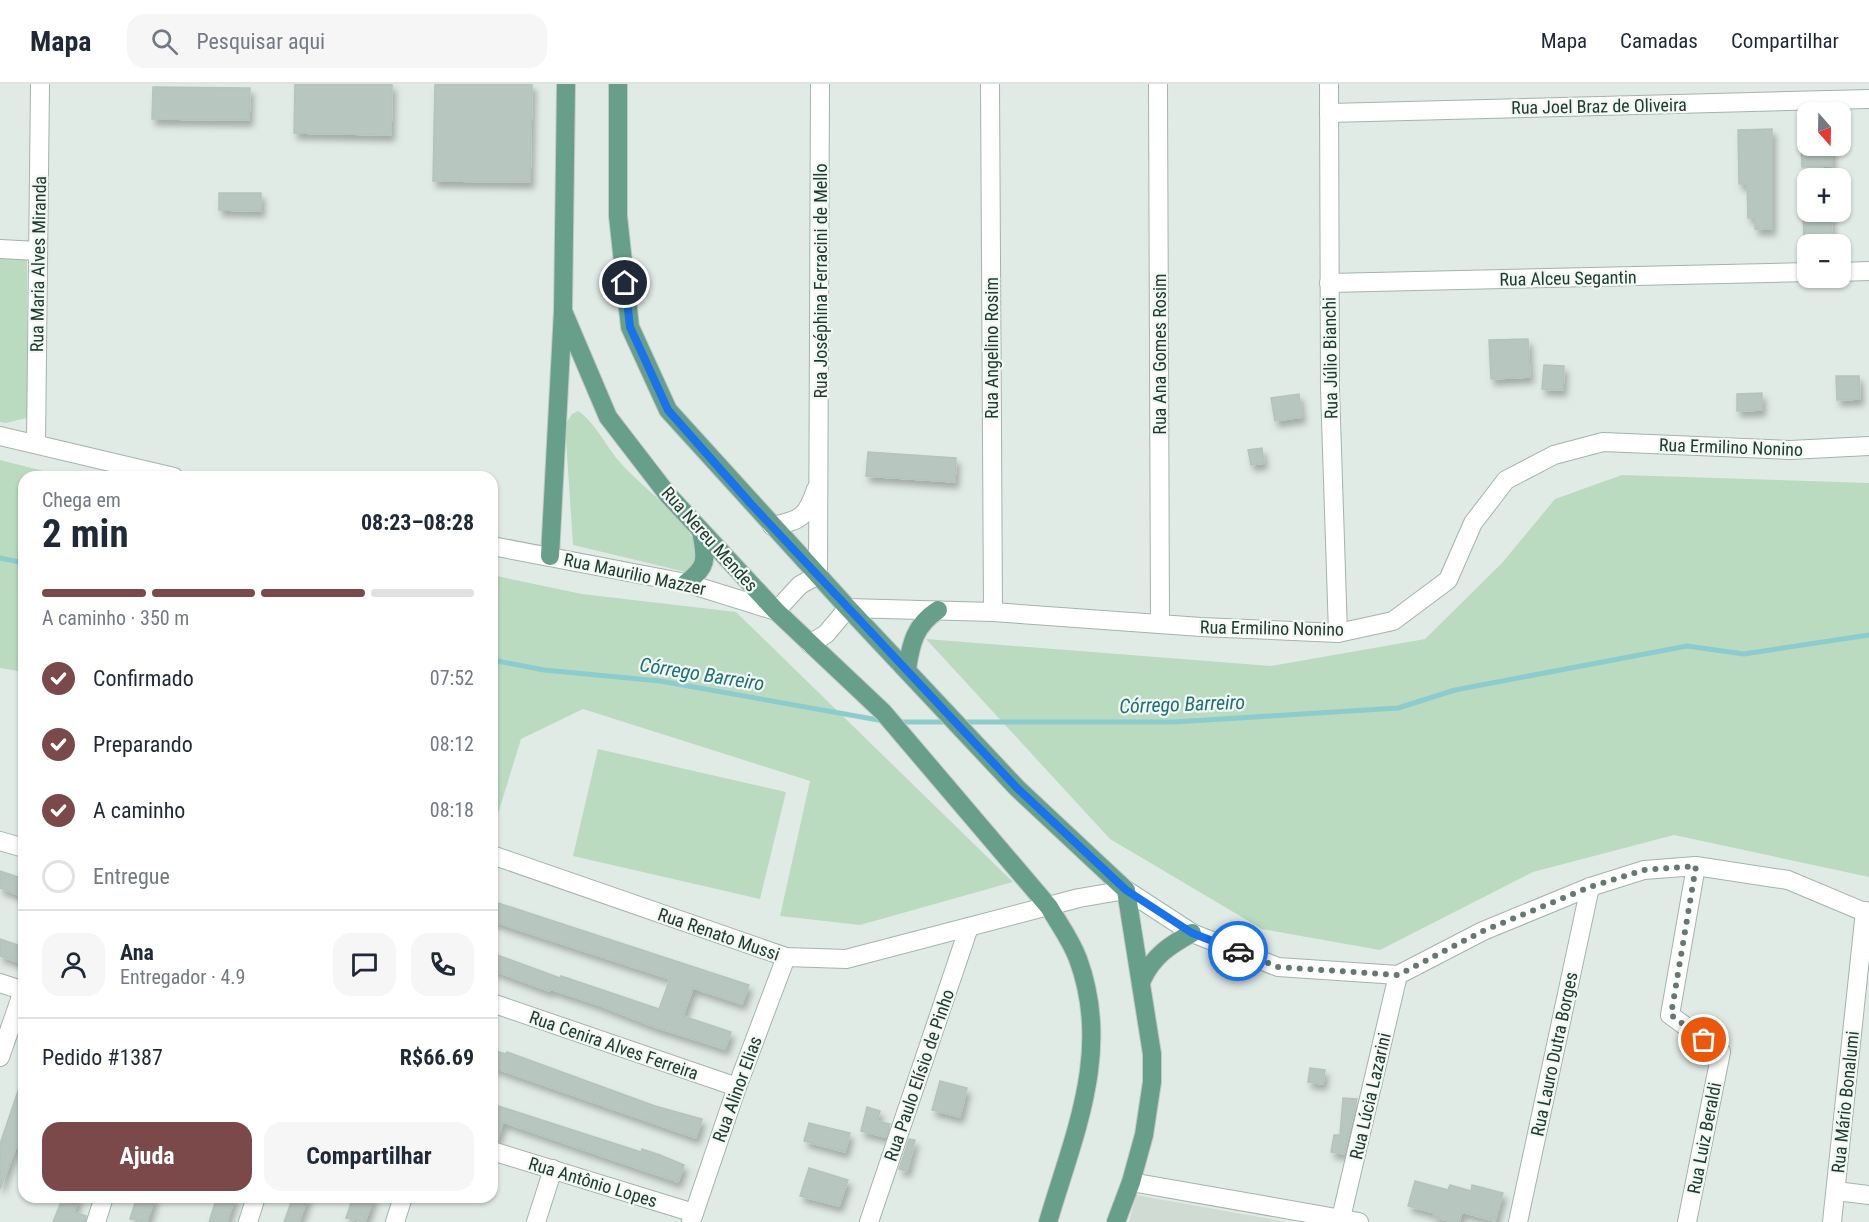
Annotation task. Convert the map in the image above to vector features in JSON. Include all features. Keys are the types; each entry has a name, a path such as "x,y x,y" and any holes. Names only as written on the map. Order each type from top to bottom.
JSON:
{"main road":[{"name":"Rua Nereu Mendes","path":"566,84 563,311 608,417 668,495 700,530 776,611 883,712 1049,907 1078,958 1089,999 1093,1046 1084,1097 1048,1222"},
{"path":"618,84 618,216 630,327 668,410 772,526 1017,788 1126,890 1142,980 1152,1054 1152,1082 1145,1126 1131,1182 1116,1222"},
{"path":"550,556 563,311"},
{"path":"686,583 701,572 705,556 700,530"},
{"path":"907,669 913,637 926,618 938,610"},
{"path":"1142,980 1155,958 1171,945 1192,933"}],"street":[{"name":"Rua Maria Alves Miranda","path":"36,444 40,84"},
{"name":"Rua Joséphina Ferracini de Mello","path":"819,575 820,84"},
{"name":"Rua Angelino Rosim","path":"990,84 993,612"},
{"name":"Rua Ana Gomes Rosim","path":"1158,84 1160,623"},
{"name":"Rua Júlio Bianchi","path":"1329,84 1330,389 1338,633"},
{"name":"Rua Joel Braz de Oliveira","path":"1329,113 1869,99"},
{"path":"0,249 38,251"},
{"path":"1851,272 1869,271"},
{"name":"Rua Alceu Segantin","path":"1329,283 1797,272"},
{"path":"0,436 149,471"},
{"name":"Rua Ermilino Nonino","path":"848,608 993,612 1201,627 1338,633 1393,621 1448,580 1473,524 1506,480 1554,455 1602,442 1790,450 1869,446"},
{"name":"Rua Joséphina Ferracini de Mello","path":"772,526 797,521 811,504 820,478"},
{"name":"Rua Maurilio Mazzer","path":"498,547 686,583 776,611"},
{"path":"776,611 800,585 819,575"},
{"path":"810,644 826,634 848,608"},
{"path":"0,841 18,846"},
{"name":"Rua Renato Mussi","path":"498,857 786,957 846,959 1105,892 1126,890"},
{"path":"1126,890 1192,933 1278,967 1398,975 1483,931 1590,887 1644,870 1696,866 1788,880 1867,912"},
{"name":"Rua Luiz Beraldi","path":"1687,1222 1721,1052 1671,1015 1696,866"},
{"name":"Rua Lauro Dutra Borges","path":"1518,1222 1590,887"},
{"name":"Rua Mário Bonalumi","path":"1832,1222 1867,912"},
{"name":"Rua Paulo Elísio de Pinho","path":"869,1222 969,927"},
{"name":"Rua Alinor Elias","path":"693,1217 737,1087 786,957"},
{"name":"Rua Lúcia Lazarini","path":"1350,1220 1398,975"},
{"path":"0,983 18,989"},
{"path":"0,1057 18,1005"},
{"name":"Rua Cenira Alves Ferreira","path":"498,1005 737,1087"},
{"name":"Rua Antônio Lopes","path":"498,1153 693,1217"},
{"path":"536,1222 553,1169"},
{"path":"1131,1182 1350,1220"},
{"path":"1836,1191 1869,1195"},
{"path":"96,1222 102,1203"},
{"path":"248,1222 254,1203"},
{"path":"394,1222 401,1203"}],"shaded area":[{"path":"1136,1195 1287,1222 1129,1222"}],"green space":[{"path":"0,255 27,257 27,418 6,423 0,422"},
{"path":"578,411 595,428 629,472 679,519 689,532 701,559 690,573 573,545 565,425 572,414"},
{"path":"0,460 43,471 18,471 18,671 0,668"},
{"path":"1622,475 1869,483 1869,877 1674,835 1533,872 1380,950 1262,929 1110,839 926,639 1271,666 1425,639 1502,563 1555,499"},
{"path":"498,576 582,594 736,612 1013,882 860,925 780,916 810,781 583,709 521,739 498,814"},
{"path":"598,749 786,792 760,899 573,856"}],"building":[{"path":"295,84 392,84 391,135 294,133"},
{"path":"435,84 532,84 530,182 433,181"},
{"path":"153,87 250,88 249,120 152,119"},
{"path":"1772,129 1772,229 1755,229 1755,218 1748,218 1747,184 1739,184 1738,130"},
{"path":"1801,156 1832,156 1832,166 1802,167"},
{"path":"219,193 261,193 261,211 219,210"},
{"path":"1803,222 1831,222 1832,234 1804,234"},
{"path":"1528,339 1530,377 1491,379 1489,340"},
{"path":"1544,365 1564,366 1563,390 1542,389"},
{"path":"1836,376 1859,376 1860,399 1837,400"},
{"path":"1762,393 1762,410 1737,411 1737,394"},
{"path":"1299,394 1302,417 1275,421 1271,398"},
{"path":"1262,448 1264,463 1251,465 1248,450"},
{"path":"868,452 956,458 955,482 866,476"},
{"path":"0,871 18,877 18,895 0,888"},
{"path":"498,903 749,985 742,1004 693,988 683,1016 731,1032 725,1049 498,972 498,955 560,978 561,976 659,1009 670,979 498,923"},
{"path":"0,939 18,945 18,962 0,956"},
{"path":"498,1052 506,1054 507,1052 655,1106 702,1119 696,1138 498,1069"},
{"path":"1310,1068 1325,1070 1323,1084 1308,1082"},
{"path":"940,1081 967,1088 960,1117 932,1110"},
{"path":"18,1091 18,1142 0,1189 0,1144"},
{"path":"1343,1098 1357,1099 1344,1154 1331,1152 1334,1135 1340,1135"},
{"path":"498,1106 641,1152 642,1149 684,1165 678,1182 503,1122 498,1138"},
{"path":"867,1107 880,1111 877,1121 890,1124 886,1137 861,1131"},
{"path":"809,1123 850,1133 845,1152 804,1141"},
{"path":"909,1139 915,1140 907,1171 899,1169"},
{"path":"809,1168 848,1180 839,1206 800,1196"},
{"path":"1415,1181 1448,1190 1450,1185 1471,1191 1472,1185 1503,1193 1495,1221 1462,1212 1459,1222 1452,1222 1434,1217 1435,1213 1408,1206"},
{"path":"61,1203 77,1203 74,1212 86,1216 85,1222 53,1222"},
{"path":"135,1203 153,1203 147,1222 130,1219"},
{"path":"215,1203 233,1203 227,1222 209,1222"},
{"path":"291,1203 306,1203 299,1222 284,1222"},
{"path":"351,1203 372,1203 365,1222 346,1218"}],"waterway":[{"name":"Córrego Barreiro","path":"0,558 18,562"},
{"name":"Córrego Barreiro","path":"962,722 1174,722 1398,708 1455,690 1687,646 1744,654 1869,635"},
{"name":"Córrego Barreiro","path":"498,661 544,670 660,681 884,721"},
{"name":"Córrego Barreiro","path":"896,722 950,722"}],"way so far":[{"path":"1238,951 1278,967 1398,975 1483,931 1590,887 1644,870 1696,866 1671,1015 1704,1040"}],"route":[{"path":"625,283 630,327 668,410 751,504 1017,788 1126,890 1192,933 1238,951"}]}
